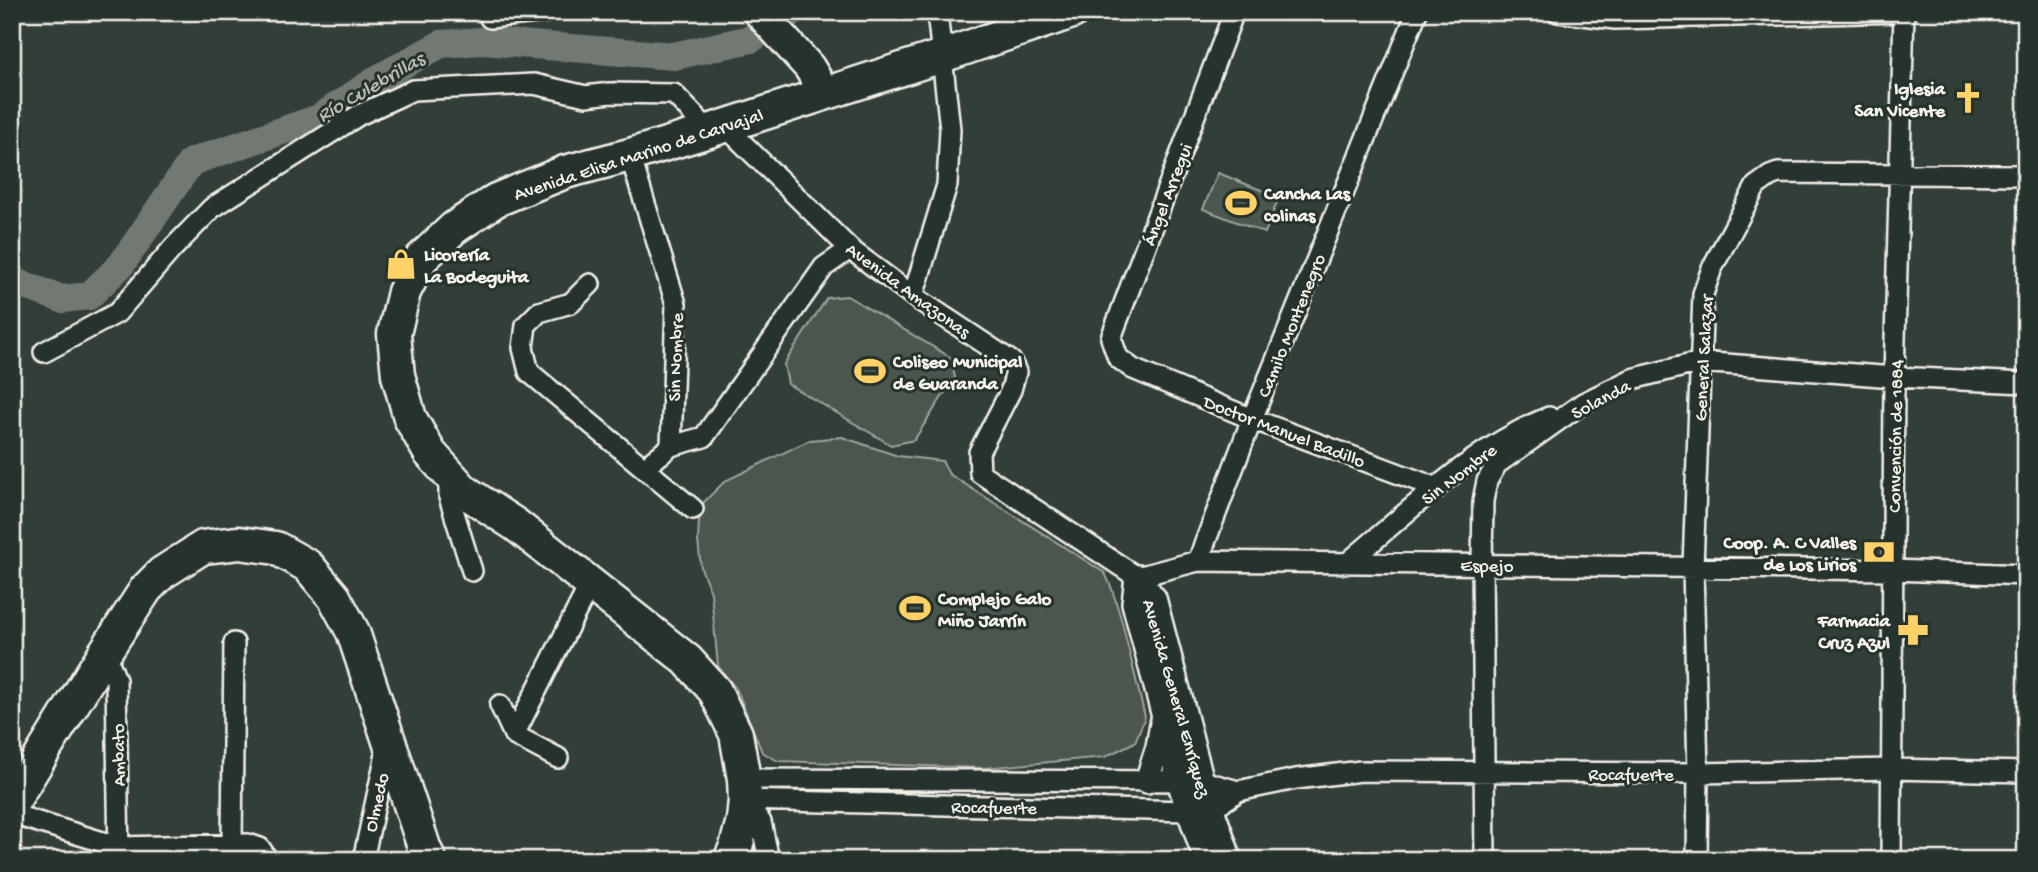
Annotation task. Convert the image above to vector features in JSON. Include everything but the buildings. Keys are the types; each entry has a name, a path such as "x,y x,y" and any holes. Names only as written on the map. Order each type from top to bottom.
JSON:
{"highway":[{"name":"Avenida Elisa Marino de Carvajal","path":"730,860 743,820 744,790 736,734 715,691 687,660 516,525 464,491 430,453 410,418 398,375 394,334 404,292 421,259 454,228 496,200 565,173 716,128 817,80 942,56 1072,12"},
{"path":"12,803 104,652 146,590 162,573 203,548 239,543 276,548 308,566 334,597 353,632 388,744 430,860"}],"main road":[{"path":"759,12 817,80"}],"street":[{"path":"490,18 547,12"},
{"path":"914,296 947,185 950,129 937,12"},
{"name":"Ángel Arregui","path":"1133,369 1118,358 1111,338 1234,12"},
{"name":"Camilo Montenegro","path":"1198,562 1252,419 1417,12"},
{"path":"1558,12 1615,19 1905,12"},
{"name":"Convención de 1884","path":"1891,860 1894,377 1905,12"},
{"name":"Avenida Amazonas","path":"44,352 117,313 212,208 359,115 413,90 534,84 586,96 610,93 674,94 850,248 914,296 1011,361 1016,372 1012,390 979,452 981,473 1137,577"},
{"name":"Sin Nombre","path":"630,155 676,304 671,446"},
{"name":"General Salazar","path":"1697,860 1698,773 1693,567 1703,294 1712,268 1756,186 1778,173 2026,175"},
{"path":"644,468 671,446 704,437 824,267 850,248"},
{"path":"590,284 571,303 539,312 526,325 523,348 529,372 693,509"},
{"name":"Solanda","path":"1485,860 1483,501 1488,481 1497,464 1583,403 1632,379 1700,362 1894,377 2026,383"},
{"name":"Doctor Manuel Badillo","path":"1133,369 1252,419 1437,488"},
{"name":"Sin Nombre","path":"1346,564 1490,447 1532,424 1583,403"},
{"path":"449,476 449,497 472,571"},
{"name":"Espejo","path":"1137,577 1198,562 1893,570 2026,575"},
{"name":"Avenida General Enríquez","path":"1137,577 1134,603 1163,713 1200,809 1206,860"},
{"name":"Avenida General Enríquez","path":"1137,577 1154,598 1191,782"},
{"path":"514,735 590,584"},
{"path":"232,844 234,643"},
{"name":"Ambato","path":"104,652 116,680 119,853"},
{"path":"500,705 514,735 558,758"},
{"path":"1147,781 1161,735 1163,713"},
{"name":"Olmedo","path":"363,860 388,744"},
{"name":"Rocafuerte","path":"744,790 1147,781 1191,782 1238,791 1296,779 1361,771 1698,773 1891,769 2026,772"},
{"path":"744,790 761,821 769,860"},
{"name":"Rocafuerte","path":"744,790 1200,809 1225,801 1238,791"},
{"name":"Avenida General Enríquez","path":"1200,809 1230,860"},
{"path":"12,814 119,853 248,844 264,854"}],"shaded area":[{"name":"Cancha Las colinas","path":"1218,173 1279,197 1265,233 1203,209"},
{"name":"Coliseo Municipal de Guaranda","path":"847,296 950,357 955,377 914,440 891,445 788,384 784,364 827,298"},
{"name":"Complejo Galo Miño Jarrín","path":"842,437 898,456 942,461 949,474 1105,573 1122,622 1145,717 1135,742 1105,757 984,768 778,761 762,752 737,690 718,666 711,593 701,568 699,521 704,502 725,481 810,440"}],"waterway":[{"name":"Río Culebrillas","path":"12,281 62,299 89,296 121,265 191,162 319,118 377,79 441,44 481,41 674,56 751,39 792,12"}],"place":[{"name":"Iglesia San Vicente","path":"1968,98"},
{"name":"Cancha Las colinas","path":"1241,203"},
{"name":"Licorería La Bodeguita","path":"401,264"},
{"name":"Coliseo Municipal de Guaranda","path":"870,371"},
{"name":"Coop. A. C Valles de Los Lirios","path":"1879,552"},
{"name":"Complejo Galo Miño Jarrín","path":"915,608"},
{"name":"Farmacia Cruz Azul","path":"1913,630"}]}
